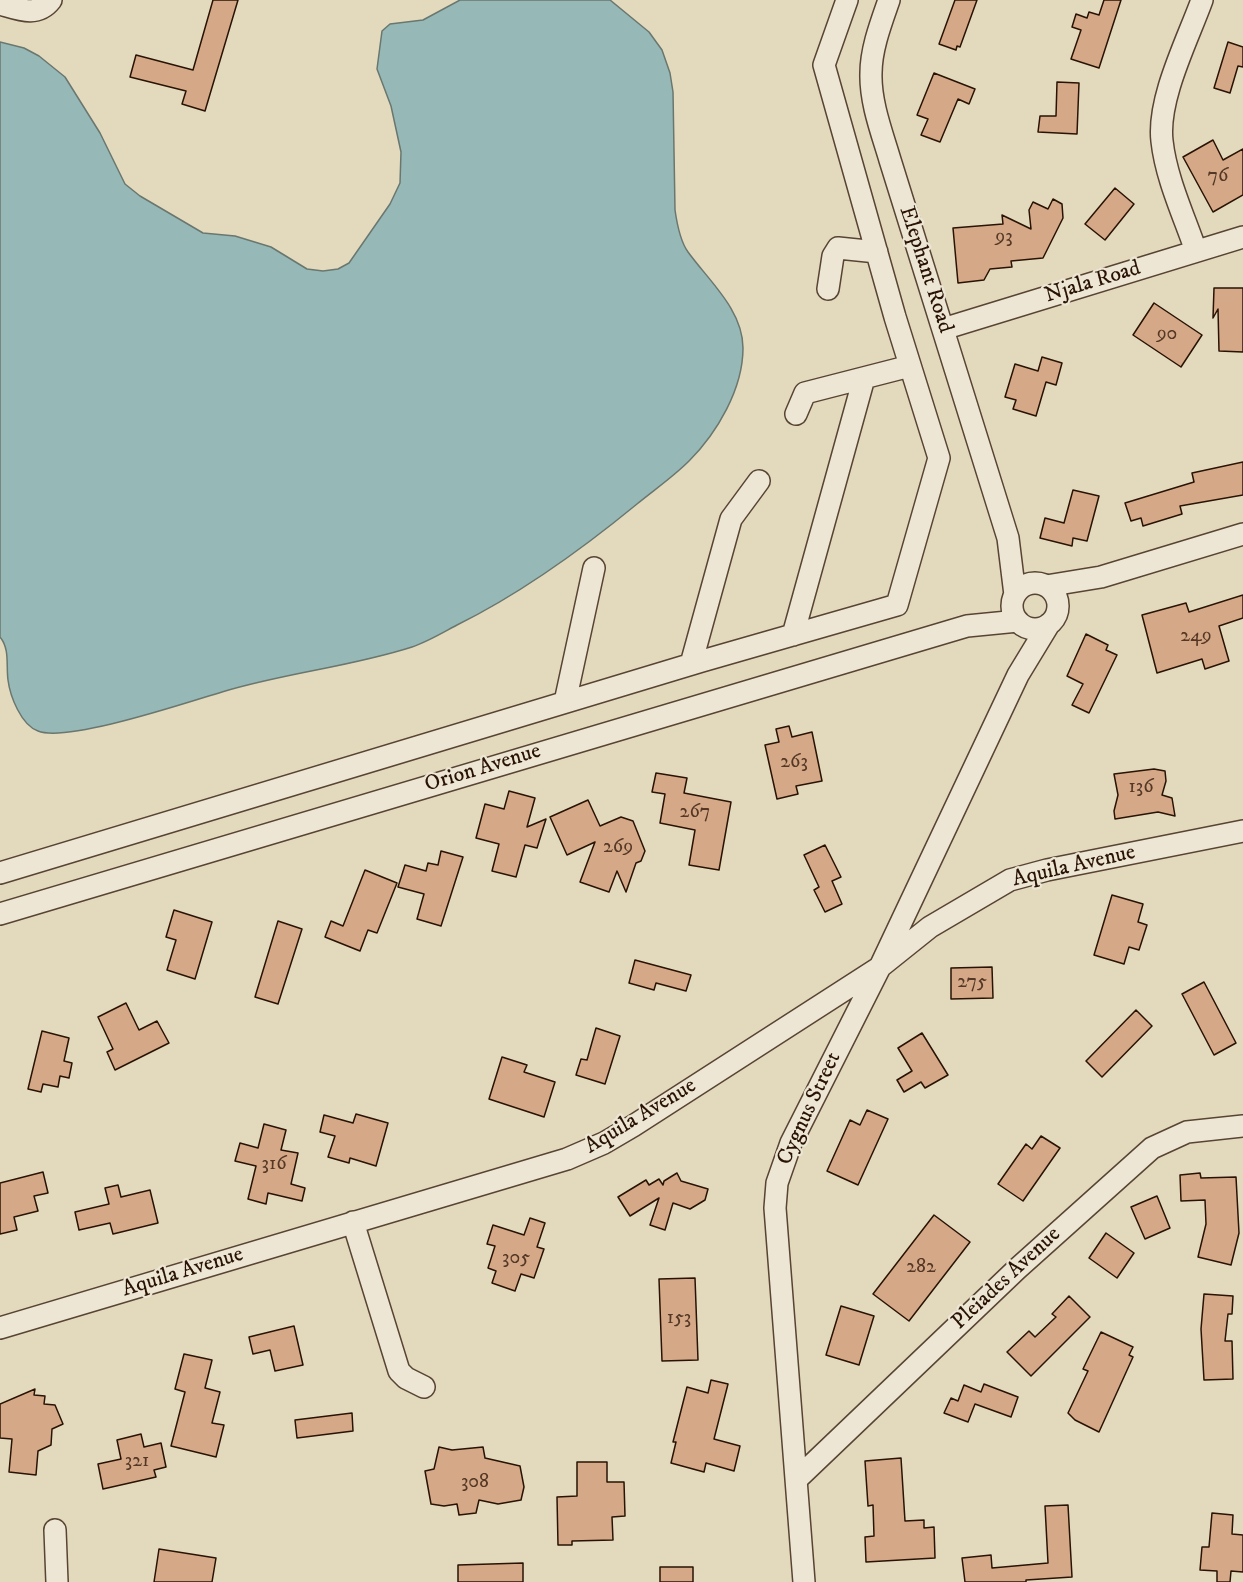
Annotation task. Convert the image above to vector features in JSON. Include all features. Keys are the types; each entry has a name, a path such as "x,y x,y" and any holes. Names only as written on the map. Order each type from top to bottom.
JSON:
{"street":[{"path":"0,4 34,11 42,9 51,0"},
{"path":"0,873 691,664 897,605 939,458 910,366 824,65 847,0"},
{"name":"Elephant Road","path":"889,0 873,57 871,73 874,100 890,160 1008,538 1014,597"},
{"path":"1196,251 1166,162 1162,141 1162,120 1175,75 1202,0"},
{"name":"Njala Road","path":"943,328 1243,237"},
{"path":"828,289 833,256 838,248 877,252"},
{"path":"796,414 805,393 910,366"},
{"path":"793,635 864,378"},
{"path":"691,664 731,519 759,481"},
{"path":"1101,577 1036,628 1021,623 1013,611 1014,597 1025,585 1043,585 1101,577 1243,534"},
{"name":"Elephant Road","path":"1008,538 1027,570 1043,585"},
{"path":"565,702 594,568"},
{"path":"1043,585 1055,594 1053,615"},
{"name":"Orion Avenue","path":"967,626 1014,597"},
{"name":"Cygnus Street","path":"804,1582 776,1208 777,1183 791,1143 880,967 1018,675 1053,615"},
{"name":"Orion Avenue","path":"0,914 967,626 1021,623"},
{"name":"Cygnus Street","path":"1018,675 1025,651 1021,623"},
{"name":"Aquila Avenue","path":"0,1328 567,1159 604,1143 880,967 930,927 983,893 1010,880 1047,870 1243,831"},
{"name":"Pleiades Avenue","path":"797,1479 1017,1269 1152,1148 1187,1132 1243,1126"},
{"path":"353,1222 399,1371 406,1378 424,1387"},
{"path":"55,1530 57,1582"}],"water":[{"path":"460,0 610,0 649,32 662,50 670,73 673,92 675,210 679,232 688,252 731,309 741,334 742,363 738,379 718,424 683,467 573,554 505,599 423,643 365,660 245,685 100,727 53,733 32,728 17,709 11,694 6,652 0,637 0,42 24,48 39,56 65,77 100,133 125,184 140,196 203,233 235,236 271,247 307,269 323,271 338,269 349,263 390,204 400,183 401,152 391,106 377,69 382,31 390,24 423,20"}],"building":[{"path":"213,0 238,0 205,111 182,104 186,91 130,77 136,55 193,70"},
{"path":"955,0 977,0 960,47 957,46 956,50 939,44"},
{"path":"1104,0 1121,0 1099,68 1071,59 1081,30 1072,27 1076,14 1087,18 1089,12 1099,15"},
{"path":"1228,42 1243,47 1243,67 1238,66 1230,93 1214,88"},
{"path":"934,73 975,89 969,104 958,99 940,142 921,135 928,119 917,115"},
{"path":"1057,82 1079,83 1077,134 1038,132 1040,116 1056,116"},
{"path":"1213,140 1223,160 1243,149 1243,195 1213,212 1183,157"},
{"path":"1115,188 1134,204 1105,240 1085,224"},
{"path":"1053,199 1062,204 1063,218 1043,258 1011,261 1012,267 990,269 984,280 958,283 953,228 1003,224 1002,215 1031,229 1029,210 1033,202 1048,209"},
{"path":"1214,288 1243,288 1243,352 1219,351 1218,309 1213,318"},
{"path":"1154,303 1202,335 1181,367 1133,335"},
{"path":"1042,357 1062,363 1056,385 1046,382 1036,416 1013,409 1016,400 1005,397 1015,364 1038,371"},
{"path":"1243,462 1243,495 1180,506 1182,514 1143,526 1141,518 1131,521 1125,503 1194,482 1192,473"},
{"path":"1073,490 1099,496 1087,541 1073,538 1072,546 1040,538 1045,518 1064,523"},
{"path":"1243,595 1243,618 1219,626 1229,661 1205,669 1202,659 1157,673 1142,615 1186,603 1189,612"},
{"path":"1086,634 1108,645 1106,650 1117,655 1089,713 1072,705 1083,684 1067,676"},
{"path":"789,726 792,737 812,732 822,781 796,786 798,794 777,799 765,745 779,742 776,729"},
{"path":"1154,769 1165,771 1166,781 1162,795 1172,798 1175,816 1158,812 1115,819 1114,811 1118,795 1114,774"},
{"path":"656,773 687,778 684,793 731,802 719,870 689,865 695,830 660,823 665,794 652,792"},
{"path":"509,791 535,798 527,827 546,819 537,848 525,845 516,877 492,871 499,844 476,838 485,804 504,809"},
{"path":"588,800 600,826 621,817 633,821 645,851 641,861 636,863 626,892 617,871 609,892 580,882 595,842 567,855 550,817"},
{"path":"825,845 841,877 832,881 842,904 825,912 814,890 819,887 804,855"},
{"path":"441,851 463,857 441,926 417,919 424,894 398,887 405,865 426,871 428,863 438,865"},
{"path":"365,870 397,883 377,933 368,930 360,951 325,937 331,921 343,926"},
{"path":"1112,895 1143,904 1138,922 1147,925 1139,950 1129,947 1124,964 1094,955"},
{"path":"174,910 212,922 195,979 167,970 176,940 166,937"},
{"path":"278,921 302,929 278,1004 255,997"},
{"path":"635,960 691,975 686,991 656,983 654,990 629,983"},
{"path":"992,967 993,998 951,999 951,968"},
{"path":"1204,982 1236,1043 1214,1055 1182,994"},
{"path":"126,1003 139,1030 157,1021 169,1043 115,1070 107,1052 113,1049 98,1017"},
{"path":"1136,1010 1152,1026 1102,1077 1086,1061"},
{"path":"596,1028 620,1036 605,1084 576,1075 581,1059 587,1060"},
{"path":"42,1031 69,1038 64,1061 72,1063 69,1078 60,1076 58,1087 43,1084 41,1092 28,1089"},
{"path":"922,1033 948,1075 925,1088 921,1082 904,1092 897,1080 912,1071 898,1048"},
{"path":"502,1057 527,1065 524,1072 555,1082 544,1117 489,1099"},
{"path":"867,1110 888,1119 858,1185 827,1171 850,1120 860,1125"},
{"path":"356,1114 388,1123 376,1166 350,1158 349,1163 328,1157 335,1136 320,1132 324,1115 353,1123"},
{"path":"264,1124 286,1130 281,1150 298,1153 291,1184 305,1188 302,1201 268,1193 266,1204 248,1199 256,1166 235,1161 240,1143 258,1148"},
{"path":"1041,1136 1060,1148 1023,1201 998,1184 1026,1144 1032,1149"},
{"path":"43,1172 48,1193 34,1196 38,1211 14,1217 17,1230 0,1234 0,1183"},
{"path":"677,1173 681,1181 708,1189 705,1200 690,1209 673,1203 665,1230 650,1225 659,1198 630,1216 618,1197 646,1180 649,1185 659,1179 663,1185 664,1181"},
{"path":"1200,1173 1201,1178 1236,1177 1239,1233 1231,1265 1198,1257 1206,1224 1205,1200 1181,1201 1180,1175"},
{"path":"118,1185 121,1197 150,1190 158,1223 113,1234 110,1223 79,1230 75,1212 109,1204 105,1188"},
{"path":"1157,1196 1170,1228 1145,1239 1131,1207"},
{"path":"934,1215 970,1242 909,1321 873,1294"},
{"path":"530,1218 545,1223 537,1247 544,1249 534,1278 521,1274 515,1291 492,1283 496,1271 488,1268 495,1246 487,1244 493,1225 524,1235"},
{"path":"1106,1233 1134,1253 1117,1278 1089,1258"},
{"path":"695,1278 698,1360 662,1361 659,1279"},
{"path":"1204,1294 1233,1296 1232,1314 1228,1314 1225,1341 1232,1341 1233,1379 1204,1380 1201,1329"},
{"path":"1069,1296 1090,1317 1031,1376 1007,1352 1029,1331 1035,1337 1056,1317 1052,1314"},
{"path":"841,1306 874,1316 859,1365 826,1355"},
{"path":"294,1326 303,1365 275,1371 270,1350 253,1354 249,1337"},
{"path":"1101,1332 1133,1347 1129,1355 1133,1357 1099,1432 1075,1420 1068,1413 1088,1371 1083,1369"},
{"path":"184,1354 212,1360 205,1388 220,1392 212,1423 224,1425 216,1457 171,1446 185,1392 175,1389"},
{"path":"711,1380 728,1384 714,1439 740,1446 734,1471 706,1463 704,1472 671,1463 676,1442 673,1442 687,1387 708,1393"},
{"path":"984,1384 1018,1397 1011,1417 975,1404 968,1422 944,1413 951,1398 958,1401 964,1385 981,1392"},
{"path":"35,1389 34,1395 45,1396 44,1404 55,1405 63,1424 52,1429 51,1445 38,1451 36,1475 9,1472 12,1439 0,1438 0,1404"},
{"path":"352,1413 353,1431 297,1438 295,1420"},
{"path":"141,1434 144,1447 161,1443 166,1467 154,1470 156,1477 103,1489 98,1464 121,1459 117,1440"},
{"path":"439,1447 452,1450 483,1447 485,1458 520,1466 524,1487 521,1500 498,1504 479,1500 476,1513 459,1515 457,1504 444,1506 431,1504 425,1471 434,1469"},
{"path":"901,1458 905,1521 924,1520 924,1528 934,1527 935,1558 866,1562 865,1537 874,1536 873,1505 868,1506 865,1461"},
{"path":"577,1462 607,1462 607,1482 624,1482 625,1516 612,1517 613,1540 572,1541 572,1545 558,1545 557,1497 577,1496"},
{"path":"1068,1505 1072,1577 1026,1580 1026,1582 965,1582 962,1558 991,1555 992,1568 1048,1563 1045,1506"},
{"path":"1212,1513 1233,1515 1232,1534 1243,1535 1243,1572 1231,1571 1230,1582 1217,1582 1217,1571 1200,1570 1202,1547 1209,1547"},
{"path":"159,1549 216,1558 212,1582 154,1582"},
{"path":"523,1563 523,1582 458,1582 458,1565"},
{"path":"660,1567 693,1567 693,1582 660,1582"}]}
